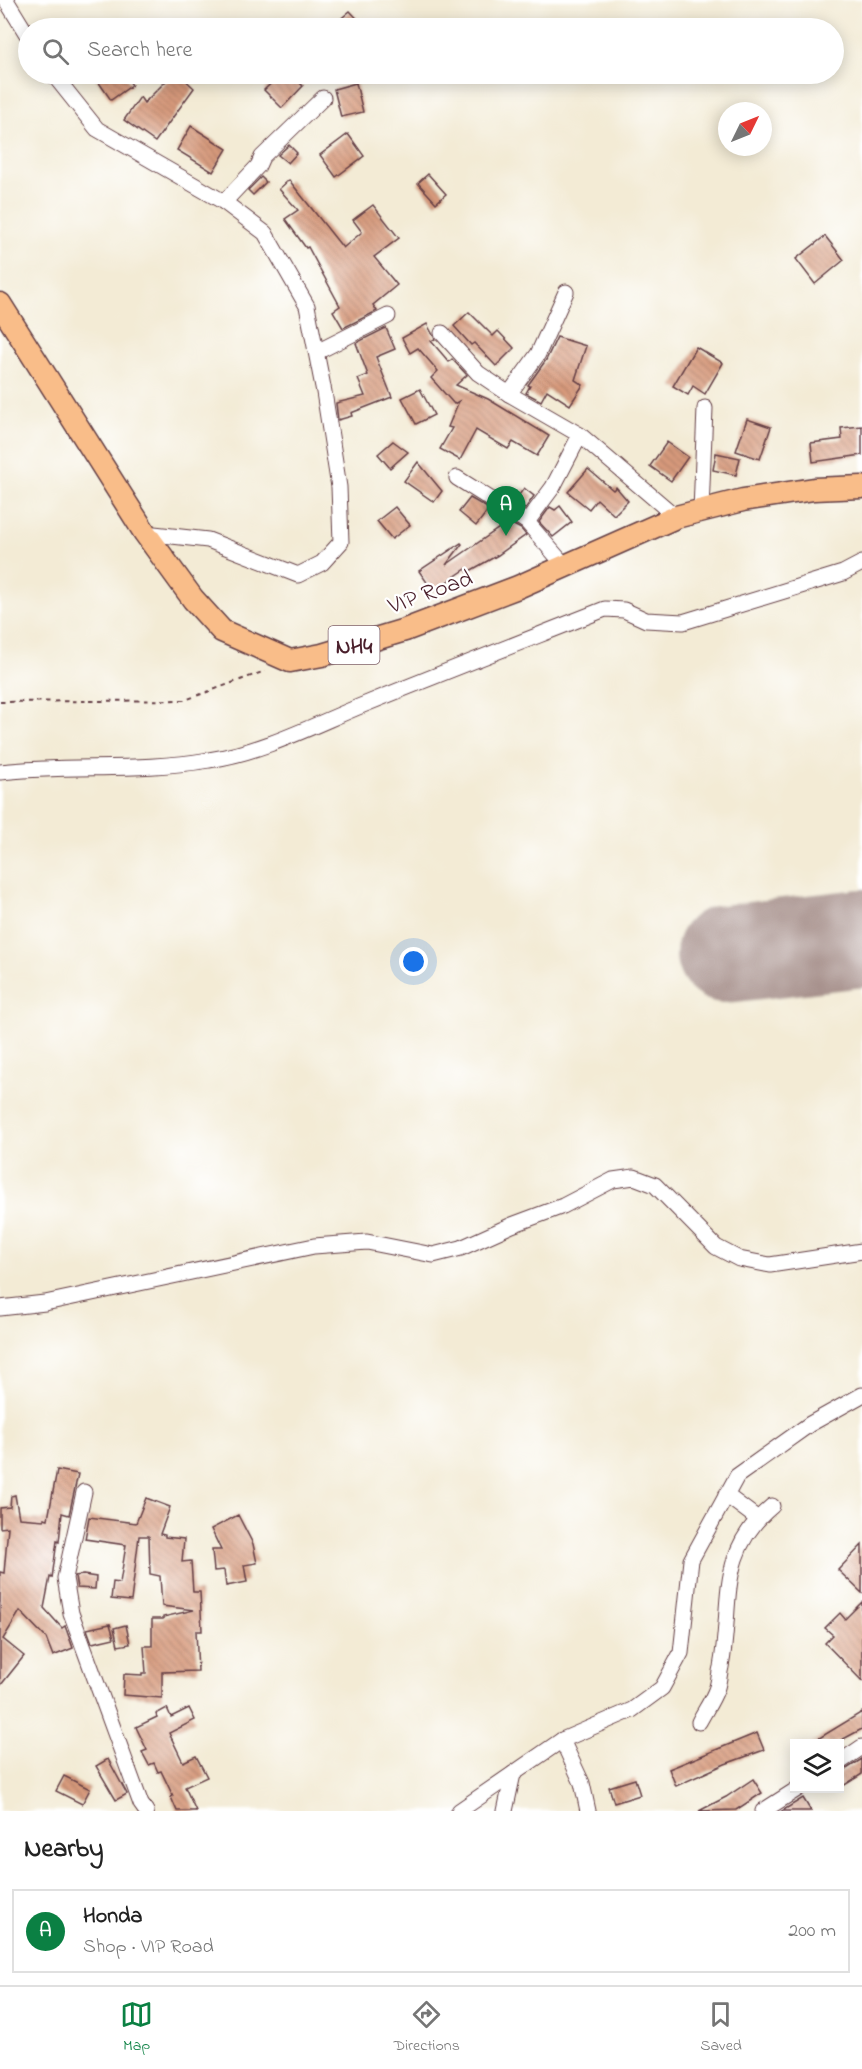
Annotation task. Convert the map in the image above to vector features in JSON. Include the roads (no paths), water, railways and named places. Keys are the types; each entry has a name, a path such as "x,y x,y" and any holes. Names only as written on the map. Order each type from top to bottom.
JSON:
{"highway":[{"path":"0,304 145,533"},
{"name":"VIP Road","path":"145,533 193,599 222,631 290,662 322,655 405,630 518,587 676,517 743,500 814,489 862,487"}],"street":[{"path":"6,0 18,20"},
{"path":"61,84 98,129 225,202 265,233 307,306 316,352 339,487 341,542 322,563 298,575 208,540 145,533"},
{"path":"225,202 258,166 262,157 323,98"},
{"path":"509,394 538,354 566,292"},
{"path":"316,352 388,316"},
{"path":"442,333 478,373 509,394 580,435 676,517"},
{"path":"701,511 705,408"},
{"path":"527,522 553,487 580,435"},
{"path":"457,478 527,522 565,566"},
{"path":"0,771 133,767 210,760 259,748 605,609 624,610 646,620 683,622 843,573 862,563"},
{"path":"0,1308 45,1303 314,1246 367,1242 433,1255 461,1248 562,1206 613,1180 634,1177 655,1185 716,1248 739,1259 770,1265 862,1251"},
{"path":"459,1811 562,1740 633,1710 663,1688 681,1653 692,1560 737,1476 810,1424 862,1395"},
{"path":"84,1491 65,1578 71,1613 141,1804 146,1811"},
{"path":"726,1495 758,1519"},
{"path":"699,1722 716,1690 725,1647 727,1599 736,1551 758,1519 772,1506"},
{"path":"562,1740 582,1783 588,1811"},
{"path":"844,1759 862,1748"},
{"path":"505,1811 513,1774"},
{"path":"763,1811 791,1793"}],"place":[{"name":"Honda","path":"506,536"}]}
